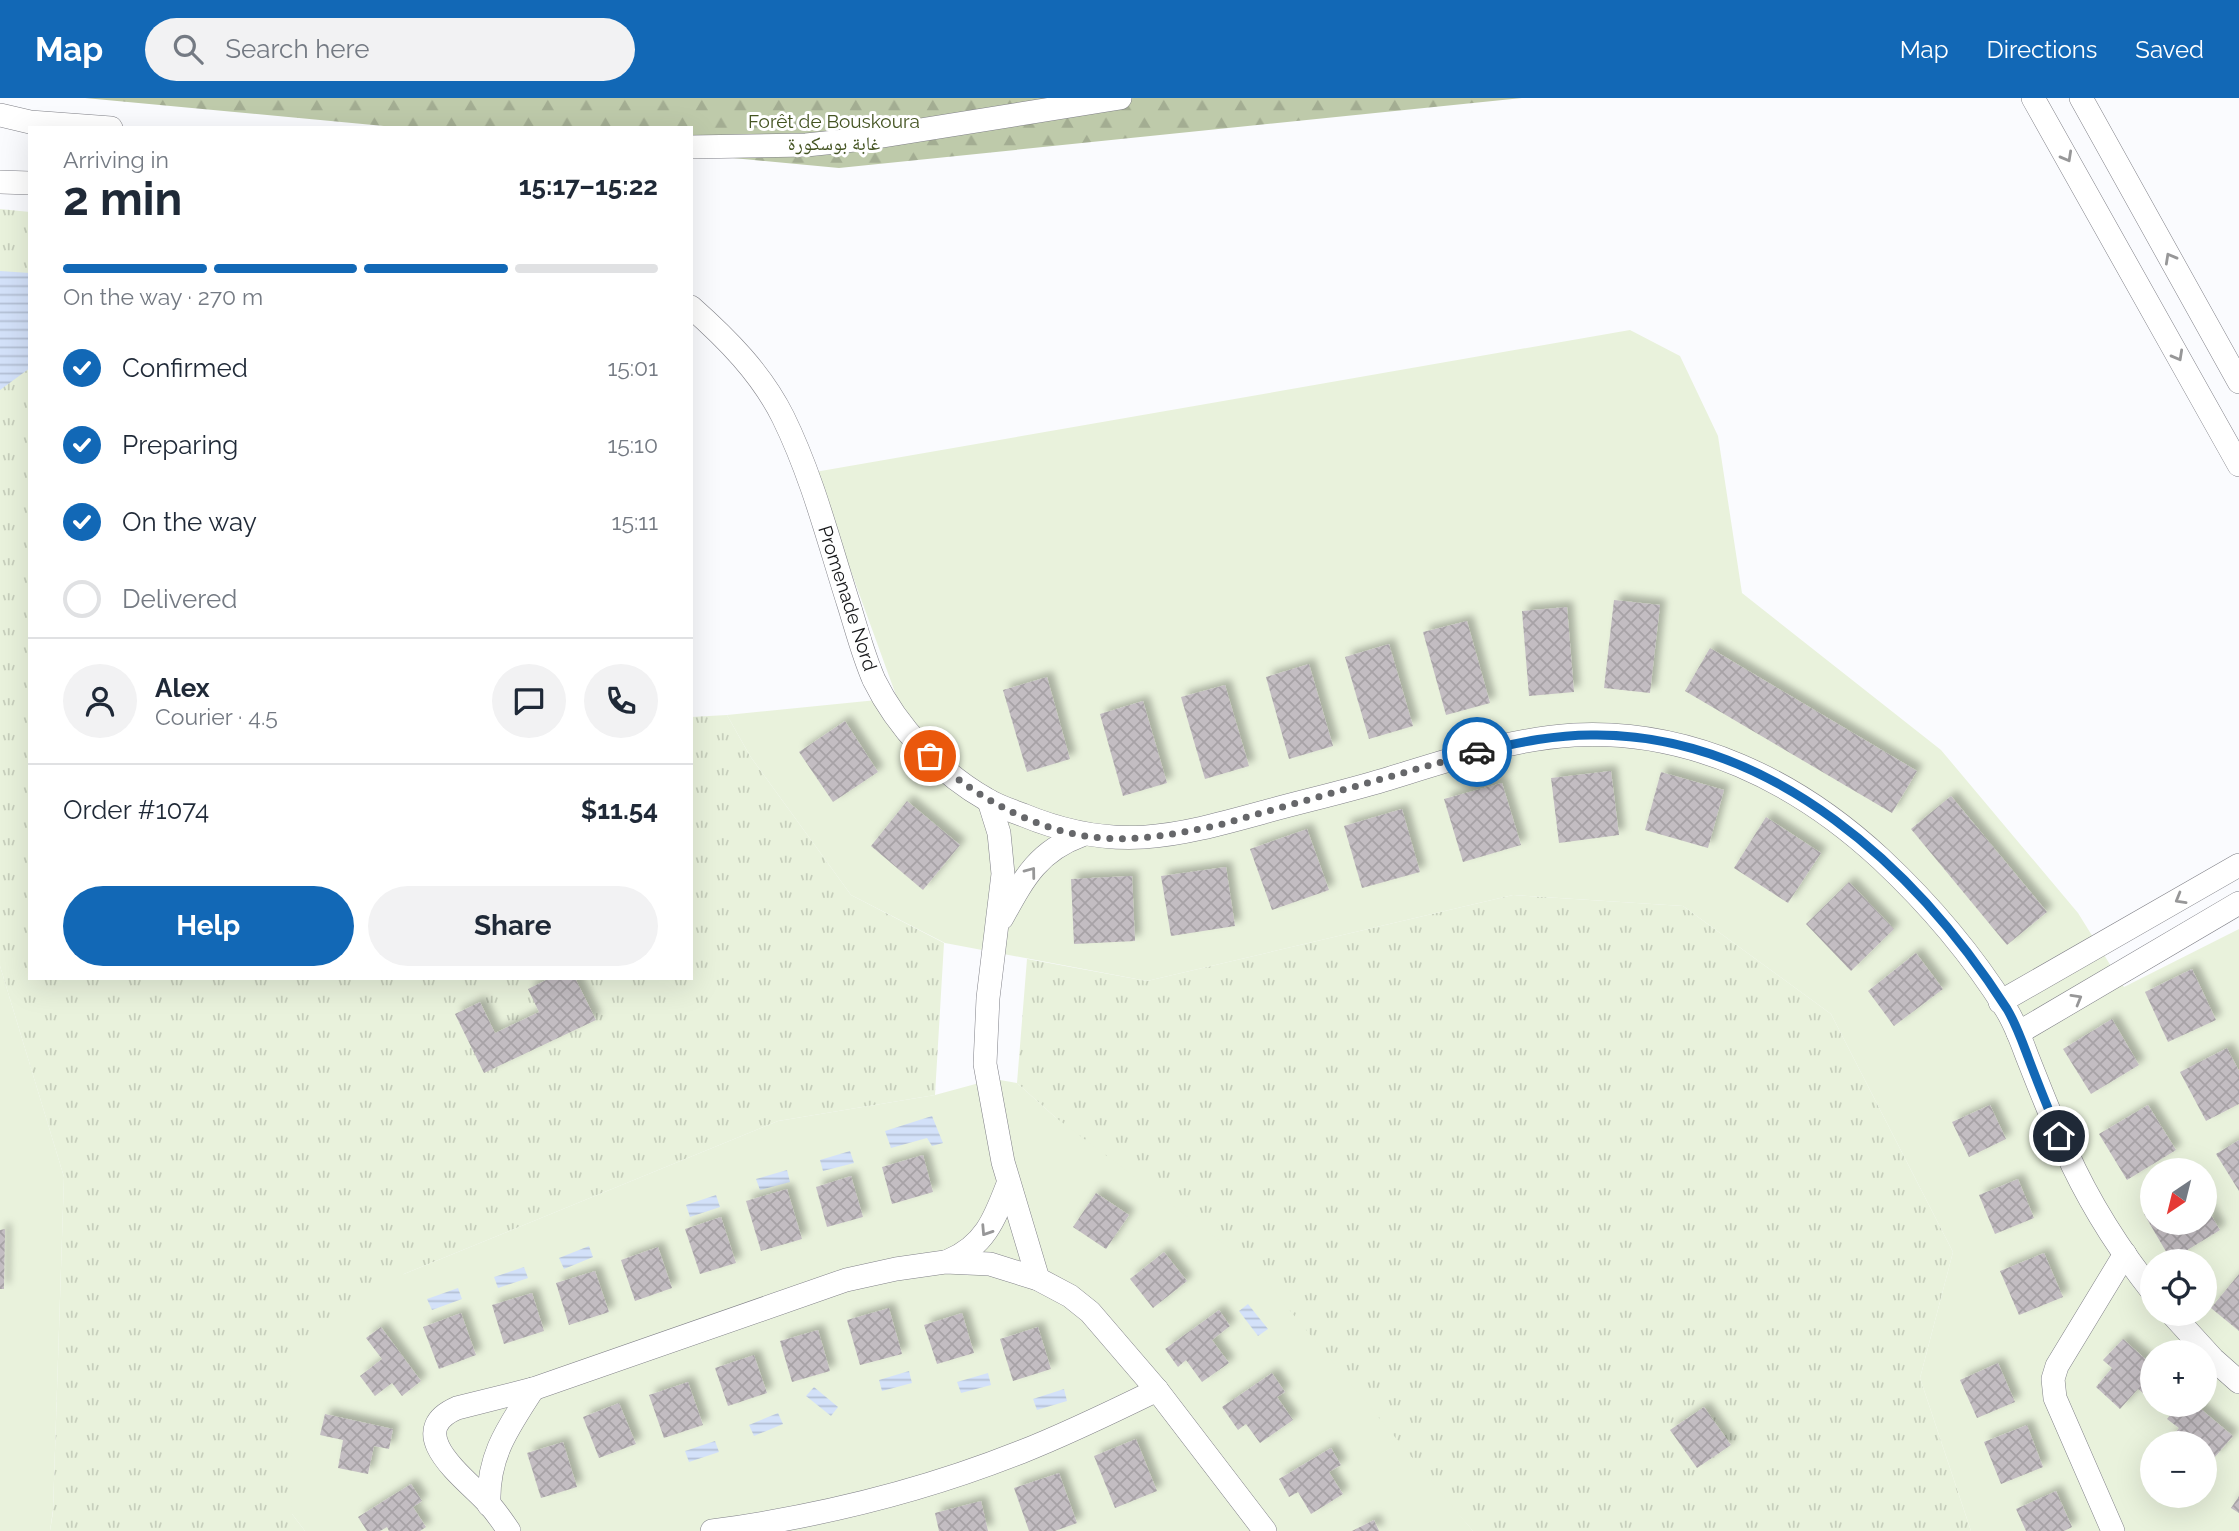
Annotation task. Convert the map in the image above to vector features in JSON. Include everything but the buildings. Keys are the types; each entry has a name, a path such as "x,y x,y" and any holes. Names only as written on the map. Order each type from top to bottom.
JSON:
{"street":[{"path":"693,147 806,145 864,139 1120,98"},
{"path":"2033,98 2239,465"},
{"path":"2081,98 2239,382"},
{"path":"0,115 30,122 84,126"},
{"path":"0,182 28,184"},
{"name":"Promenade Nord","path":"693,309 745,360 780,412 812,484 874,680 897,716 930,756 955,778 989,801 1053,827 1082,835 1137,838 1177,834 1357,788 1468,754 1523,742 1598,735 1655,741 1702,751 1747,767 1785,787 1832,819 1879,858 1938,916 1982,971 2018,1033 2072,1164 2140,1275"},
{"path":"989,801 999,834 1003,874 988,998 985,1064 1009,1184 1038,1279"},
{"path":"997,926 1017,891 1040,860 1062,842 1082,835"},
{"path":"2000,1002 2239,866"},
{"path":"2018,1033 2238,908 2217,878"},
{"path":"945,1262 961,1255 978,1242 996,1214 1009,1184"},
{"path":"2113,1531 2055,1398 2053,1379 2071,1340 2125,1254"},
{"path":"509,1531 442,1454 434,1439 436,1426 443,1417 457,1408 533,1389 829,1285 872,1274 945,1262 989,1264 1038,1279 1070,1296 1090,1312 1157,1390 1265,1531"},
{"path":"2183,1326 2213,1359 2239,1382"},
{"path":"489,1505 488,1484 495,1455 507,1429 533,1389"},
{"path":"712,1531 847,1506 979,1467 1022,1452 1157,1390"}],"green space":[{"name":"Forêt de Bouskoura غابة بوسكورة","path":"85,98 1522,98 839,168 693,154 693,126 384,126"},
{"path":"0,209 28,212 28,980 693,980 693,717 727,715 750,756 851,895 944,943 935,1095 778,1121 404,1274 292,1514 305,1531 50,1531 53,1512 64,1177 0,966"},
{"path":"1630,330 1680,356 1718,436 1742,593 1941,750 2078,913 2124,987 2239,929 2239,1531 1971,1531 1920,1378 1953,1252 1831,1014 1683,906 1513,895 1147,981 945,943 851,895 750,756 727,715 897,698 815,472"},
{"path":"1513,895 1683,906 1831,1014 1953,1252 1920,1378 1971,1531 1473,1531 1420,1470 1017,1083 1027,959 1147,981"},
{"path":"0,966 64,1177 53,1510 50,1531 0,1531"},
{"path":"994,1079 1017,1083 1055,1117 1253,1266 1473,1531 305,1531 292,1514 290,1346 404,1274 778,1121 935,1095"}],"water":[{"path":"0,271 28,273 28,369 0,390"},
{"path":"932,1116 943,1143 932,1146 927,1138 891,1148 885,1131"},
{"path":"850,1151 854,1163 823,1171 820,1160"},
{"path":"787,1170 790,1182 760,1190 756,1179"},
{"path":"716,1195 720,1207 690,1217 686,1205"},
{"path":"589,1246 593,1257 564,1269 559,1258"},
{"path":"524,1267 528,1278 498,1288 494,1277"},
{"path":"458,1288 462,1299 432,1310 427,1299"},
{"path":"1248,1304 1268,1329 1258,1336 1239,1311"},
{"path":"909,1371 912,1383 882,1391 879,1380"},
{"path":"988,1373 991,1385 961,1393 957,1382"},
{"path":"814,1387 838,1407 831,1416 806,1396"},
{"path":"1064,1389 1067,1401 1037,1410 1033,1399"},
{"path":"778,1413 783,1424 754,1436 749,1425"},
{"path":"715,1441 719,1452 689,1462 685,1451"}],"way so far":[{"path":"930,756 973,791 1003,808 1082,835 1137,838 1177,834 1219,825 1477,752"}],"route":[{"path":"1477,752 1548,738 1625,736 1725,758 1767,777 1811,803 1856,837 1919,897 1938,916 1982,971 2018,1033 2059,1136"}]}
